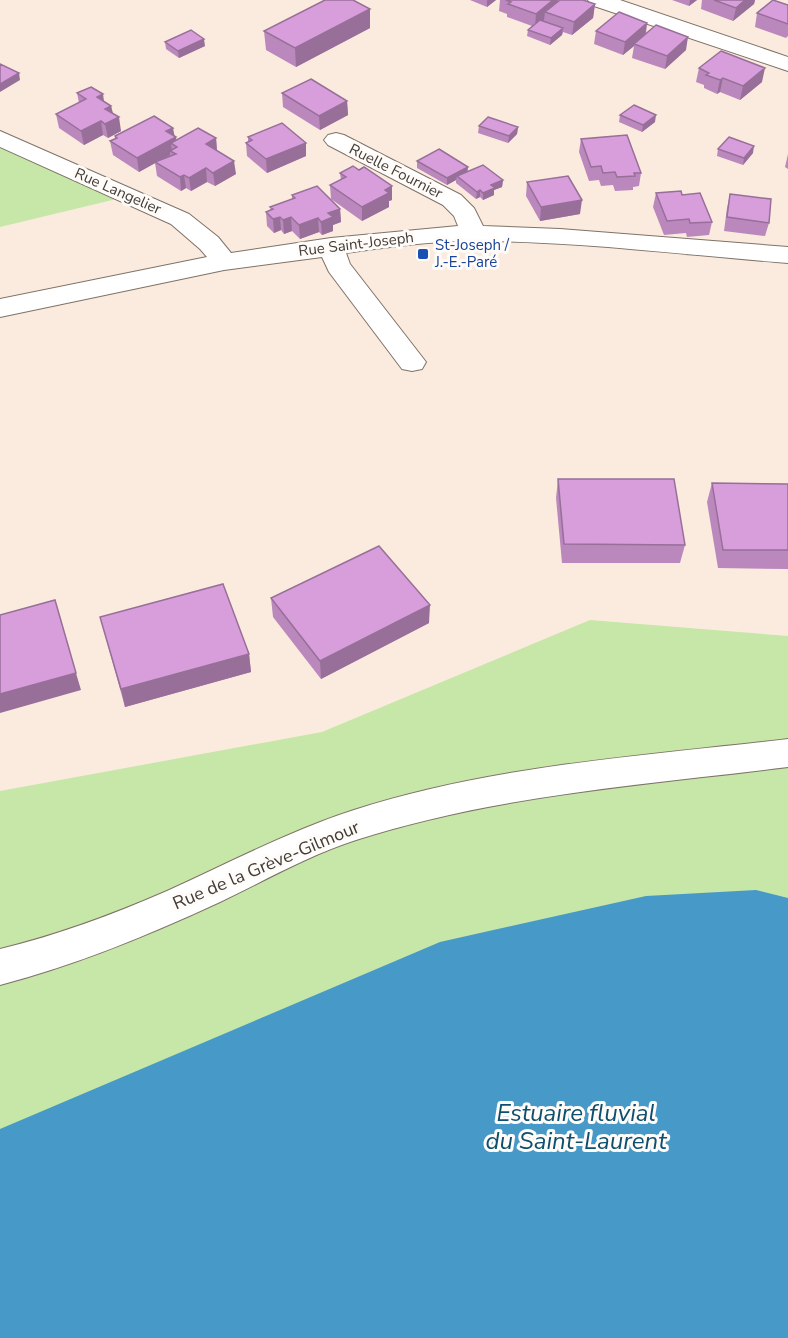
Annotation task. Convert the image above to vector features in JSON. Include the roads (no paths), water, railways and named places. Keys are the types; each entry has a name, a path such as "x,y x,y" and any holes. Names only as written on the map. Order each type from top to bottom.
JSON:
{"street":[{"path":"599,0 788,64"},
{"name":"Rue Langelier","path":"0,138 180,219 209,243 224,262"},
{"name":"Ruelle Fournier","path":"336,140 452,200 465,213 473,233"},
{"name":"Rue Saint-Joseph","path":"0,308 224,262 407,237 473,233 560,237 788,255"},
{"path":"331,246 338,266 412,362"},
{"name":"Rue de la Grève-Gilmour","path":"0,967 32,959 146,917 306,843 371,820 506,789 788,753"}],"water":[{"name":"Estuaire fluvial du Saint-Laurent","path":"756,890 788,898 788,1338 0,1338 0,1129 440,942 646,896"}],"place":[{"name":"St-Joseph / J.-E.-Paré","path":"423,254"}]}
